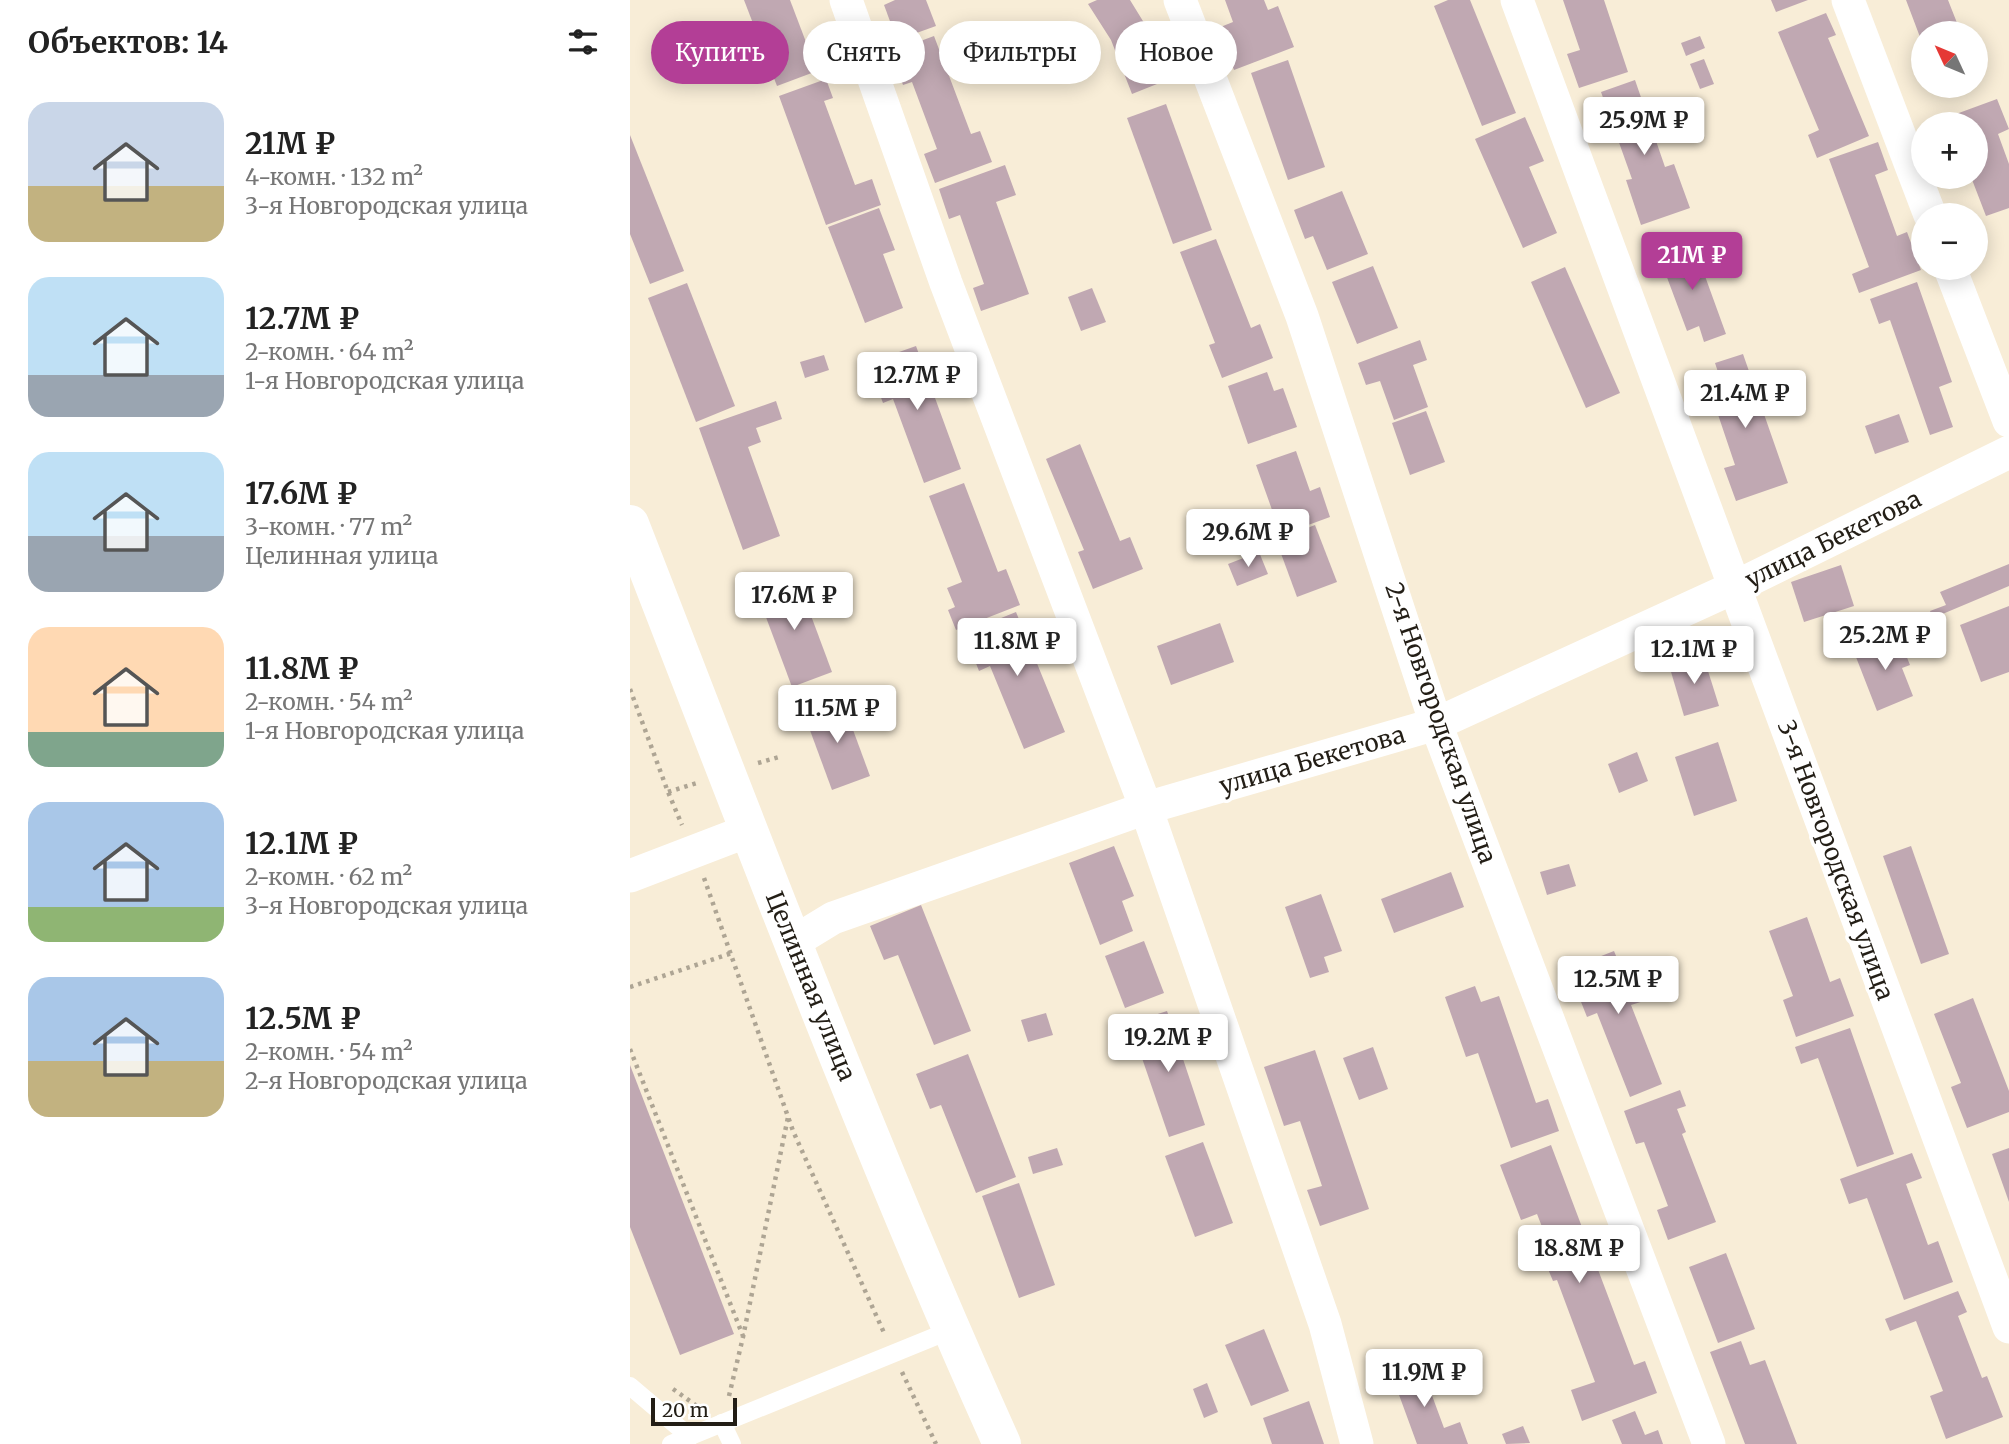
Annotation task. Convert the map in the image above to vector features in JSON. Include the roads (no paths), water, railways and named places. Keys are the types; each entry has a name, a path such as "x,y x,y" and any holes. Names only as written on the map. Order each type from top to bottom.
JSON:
{"main road":[{"name":"Целинная улица","path":"630,524 792,943 951,1330 1002,1444"}],"street":[{"path":"846,0 946,283 1146,808 1325,1324 1357,1444"},
{"name":"2-я Новгородская улица","path":"1180,0 1302,316 1436,724 1709,1444"},
{"name":"3-я Новгородская улица","path":"1517,0 2009,1327"},
{"path":"1848,0 1925,203"},
{"path":"1956,280 2009,421"},
{"name":"улица Бекетова","path":"792,943 833,918 1146,808 1436,724 1735,587 2009,452"},
{"path":"630,876 750,830"}],"lane":[{"path":"671,1444 951,1330"},
{"path":"630,1386 690,1437"},
{"path":"722,1423 732,1444"}]}
